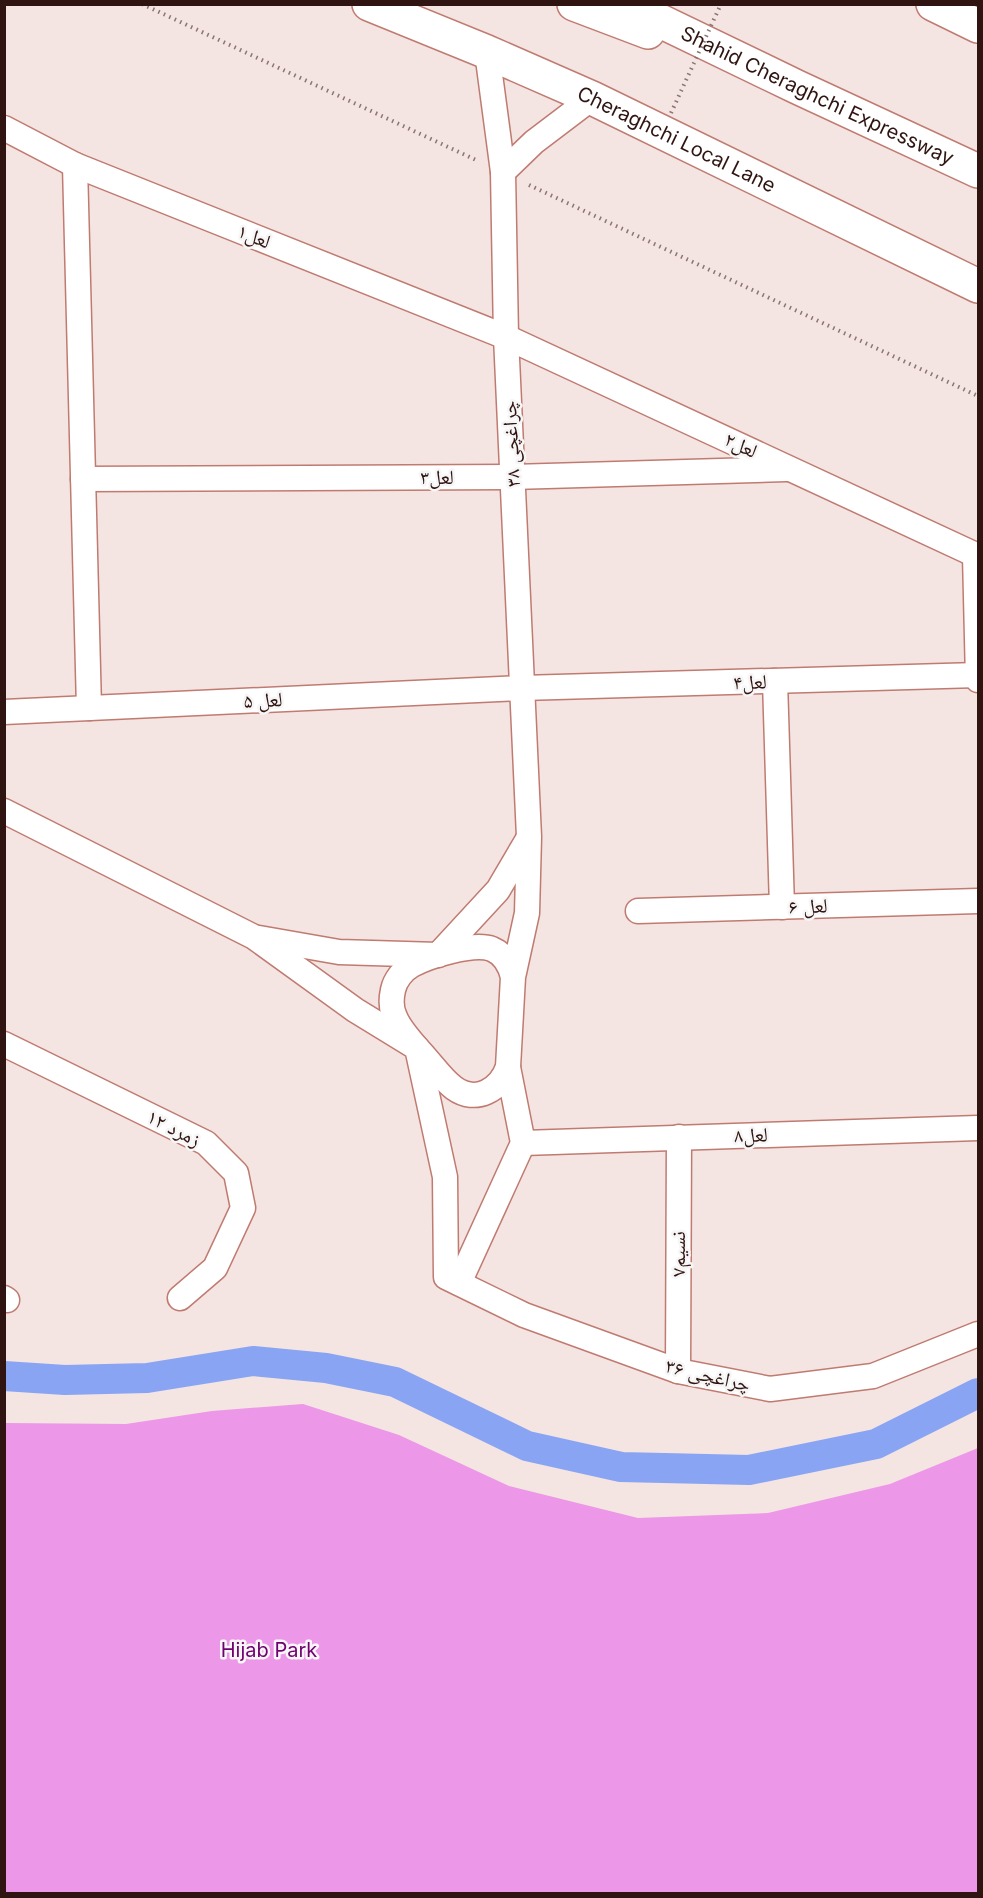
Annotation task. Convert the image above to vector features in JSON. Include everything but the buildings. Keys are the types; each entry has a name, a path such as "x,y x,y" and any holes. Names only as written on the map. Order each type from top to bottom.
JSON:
{"main road":[{"name":"Cheraghchi Local Lane","path":"369,4 592,98 978,286"},
{"path":"574,4 797,87"},
{"name":"Shahid Cheraghchi Expressway","path":"625,4 978,171"},
{"path":"933,4 978,26"}],"street":[{"name":"چراغچی ۳۸","path":"487,52 503,172 506,337 529,837 527,913 513,977"},
{"path":"503,172 534,142 592,98"},
{"name":"لعل۱","path":"4,128 75,165 506,337"},
{"path":"75,165 89,708"},
{"name":"لعل۲","path":"506,337 977,556"},
{"name":"لعل۳","path":"83,479 512,477 791,468"},
{"path":"977,556 978,677"},
{"name":"لعل۴","path":"522,688 978,677"},
{"path":"776,681 782,907"},
{"name":"لعل ۵","path":"4,712 522,688"},
{"path":"4,794 5,812 254,937 355,1010 417,1048 445,1177 453,1280"},
{"path":"254,937 339,952 438,955 498,890 529,837"},
{"name":"لعل ۶","path":"638,911 978,901"},
{"path":"453,1280 524,1143 508,1067 513,977 506,960 492,949 483,947 438,955 411,966 400,976 393,989 391,1004 395,1018 417,1048 453,1088 476,1095 488,1091 498,1086 508,1067"},
{"name":"زمرد ۱۲","path":"4,1044 206,1143 236,1173 243,1208 215,1268 180,1298"},
{"name":"لعل۸","path":"524,1143 978,1128"},
{"name":"نسیم۷","path":"678,1371 679,1137"},
{"name":"چراغچی ۳۶","path":"453,1280 524,1315 678,1371 770,1389 873,1376 978,1334"}],"path":[{"path":"142,4 978,396"},
{"path":"670,113 722,4"}],"green space":[{"name":"Hijab Park","path":"303,1404 399,1435 509,1486 638,1518 768,1513 890,1484 978,1448 977,1893 5,1893 5,1423 126,1424 212,1411"}],"waterway":[{"path":"4,1376 65,1380 147,1378 253,1361 326,1368 395,1382 527,1446 621,1467 749,1470 876,1444 978,1393"}]}
